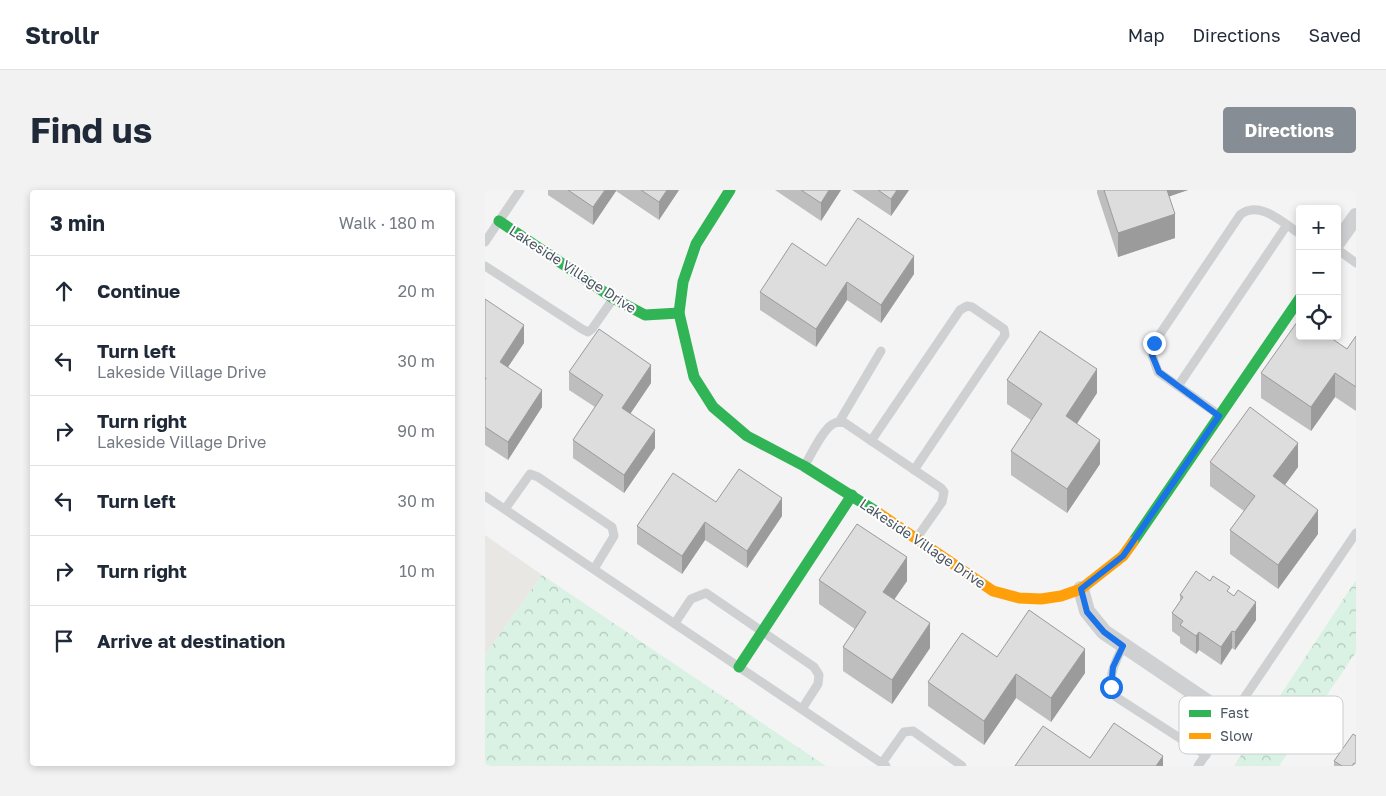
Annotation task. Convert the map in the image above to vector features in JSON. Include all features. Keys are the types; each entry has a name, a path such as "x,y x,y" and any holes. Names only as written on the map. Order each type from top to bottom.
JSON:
{"street":[{"name":"Lakeside Village Drive","path":"730,190 696,244 683,282 679,313 694,377 713,407 747,436 804,466 852,495 993,591 1019,598 1041,599 1061,596 1081,589 1123,556 1296,304"},
{"path":"1341,237 1356,216"},
{"name":"Lakeside Village Drive","path":"499,221 613,298 645,315 679,313"},
{"name":"Lakeside Village Drive","path":"739,667 852,495"},
{"path":"1081,589 1087,612 1104,632 1198,696"}],"lane":[{"path":"485,242 520,190"},
{"path":"1219,416 1159,372 1152,355 1154,343 1239,216 1245,211 1265,211 1296,231"},
{"path":"1178,386 1287,225"},
{"path":"1338,250 1356,262"},
{"path":"485,266 582,330 588,332 613,298"},
{"path":"871,441 959,310 967,306 972,307 1004,328 1005,335 914,470"},
{"path":"804,466 827,428 839,422 881,351"},
{"path":"839,422 871,441 941,488 944,492 941,502 916,539"},
{"path":"505,509 530,474 538,477 612,527 614,536 594,569"},
{"path":"485,496 884,765 904,732 913,732 962,766"},
{"path":"1246,696 1356,533"},
{"path":"675,623 691,599 706,593 763,631 814,667 819,675 818,684 802,709"},
{"path":"1123,646 1111,676 1111,687 1116,697 1179,738"},
{"path":"1198,766 1206,755"}],"shaded area":[{"path":"485,535 542,575 485,655"}],"green space":[{"path":"542,575 826,766 485,766 485,655"},
{"path":"1356,580 1356,652 1326,696 1280,696"},
{"path":"1242,754 1287,754 1279,766 1234,766"}],"building":[{"path":"568,190 605,190 593,207"},
{"path":"641,190 667,190 659,202"},
{"path":"801,190 829,190 821,203"},
{"path":"878,190 897,190 891,199"},
{"path":"1104,190 1167,190 1175,214 1118,233"},
{"path":"858,218 914,256 881,305 847,282 816,329 760,292 792,243 826,266"},
{"path":"485,299 524,325 500,362 542,390 508,442 485,427"},
{"path":"1296,324 1296,340 1334,340 1347,349 1356,336 1356,387 1335,373 1311,407 1261,373"},
{"path":"599,329 651,365 622,408 655,430 624,475 573,440 603,395 569,372"},
{"path":"1040,331 1097,369 1066,416 1100,440 1067,489 1011,451 1042,404 1007,380"},
{"path":"1250,407 1298,443 1273,476 1318,510 1278,565 1230,530 1255,496 1210,462"},
{"path":"739,469 782,498 747,551 705,522 682,556 637,526 673,473 716,502"},
{"path":"857,524 907,557 883,592 930,623 892,680 843,647 866,612 819,580"},
{"path":"1196,571 1210,581 1213,576 1230,587 1227,591 1234,596 1238,590 1256,602 1235,632 1232,631 1221,647 1199,632 1196,636 1180,625 1183,621 1172,613 1183,597 1180,595"},
{"path":"1029,610 1085,649 1051,698 1016,674 984,721 928,682 962,633 997,657"},
{"path":"1114,723 1163,756 1156,766 1015,766 1043,726 1090,758"},
{"path":"1353,734 1356,736 1356,764 1342,766 1334,761 1339,754 1343,754 1343,748"}],"traffic: fast":[{"path":"730,190 696,244 683,282 679,313 694,377 713,407 747,436 804,466 877,512"},
{"path":"499,221 613,298 645,315 679,313"},
{"path":"1133,542 1296,304"},
{"path":"739,667 852,495"}],"traffic: slow":[{"path":"877,512 993,591 1019,598 1041,599 1061,596 1081,589 1123,556 1133,542"}],"route":[{"path":"1111,687 1113,667 1123,646 1104,632 1087,612 1081,589 1123,556 1219,416 1159,372 1152,355 1154,343"}]}
